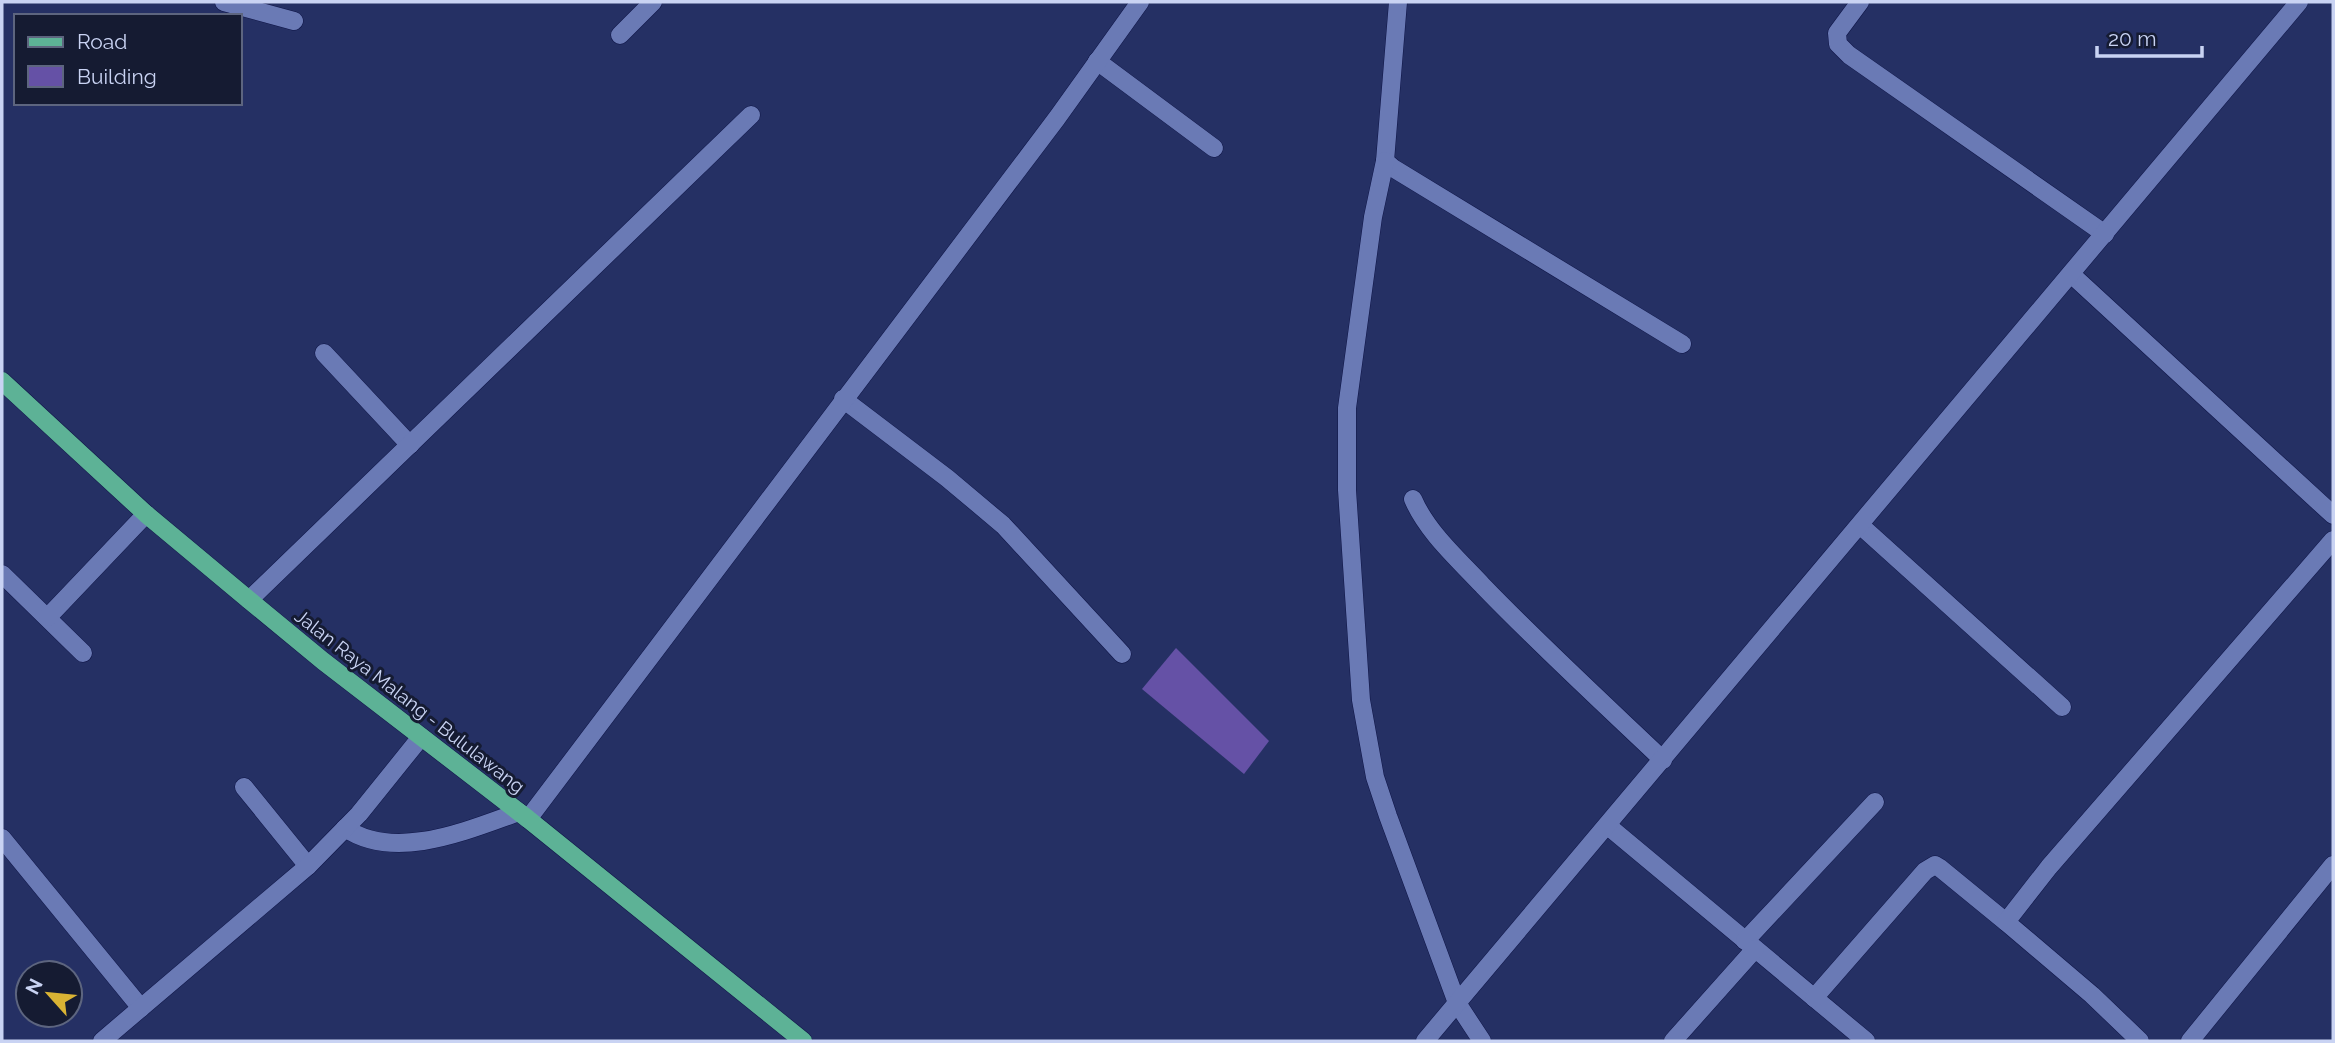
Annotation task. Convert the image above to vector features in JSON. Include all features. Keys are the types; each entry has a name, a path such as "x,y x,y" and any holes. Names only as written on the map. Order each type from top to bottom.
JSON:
{"main road":[{"name":"Jalan Raya Malang - Bululawang","path":"2,381 146,514 249,600 524,815 803,1041"}],"street":[{"path":"224,2 294,21"},
{"path":"620,35 653,2"},
{"path":"349,831 378,843 453,836 524,815 1057,118 1140,2"},
{"path":"1398,2 1385,161 1373,217 1347,408 1346,490 1361,700 1376,777 1457,1003 1482,1041"},
{"path":"1860,2 1837,33 1838,44 1849,55 2105,234"},
{"path":"1425,1041 2299,2"},
{"path":"1097,61 1214,148"},
{"path":"249,600 751,115"},
{"path":"1385,161 1405,176 1682,344"},
{"path":"2071,274 2333,515"},
{"path":"324,353 410,445"},
{"path":"843,399 947,478 1003,525 1122,654"},
{"path":"1413,499 1434,532 1521,625 1663,760"},
{"path":"48,617 146,514"},
{"path":"1860,525 2062,707"},
{"path":"2006,922 2049,867 2333,540"},
{"path":"2,574 83,653"},
{"path":"102,1041 349,831 421,737"},
{"path":"244,787 308,866"},
{"path":"1672,1041 1750,945 1875,802"},
{"path":"1608,825 1866,1041"},
{"path":"2,838 141,1007"},
{"path":"2190,1041 2333,865"},
{"path":"1814,998 1925,871 1931,867 1940,868 2092,995 2140,1041"}],"building":[{"path":"1176,648 1269,741 1244,774 1142,689"}]}
